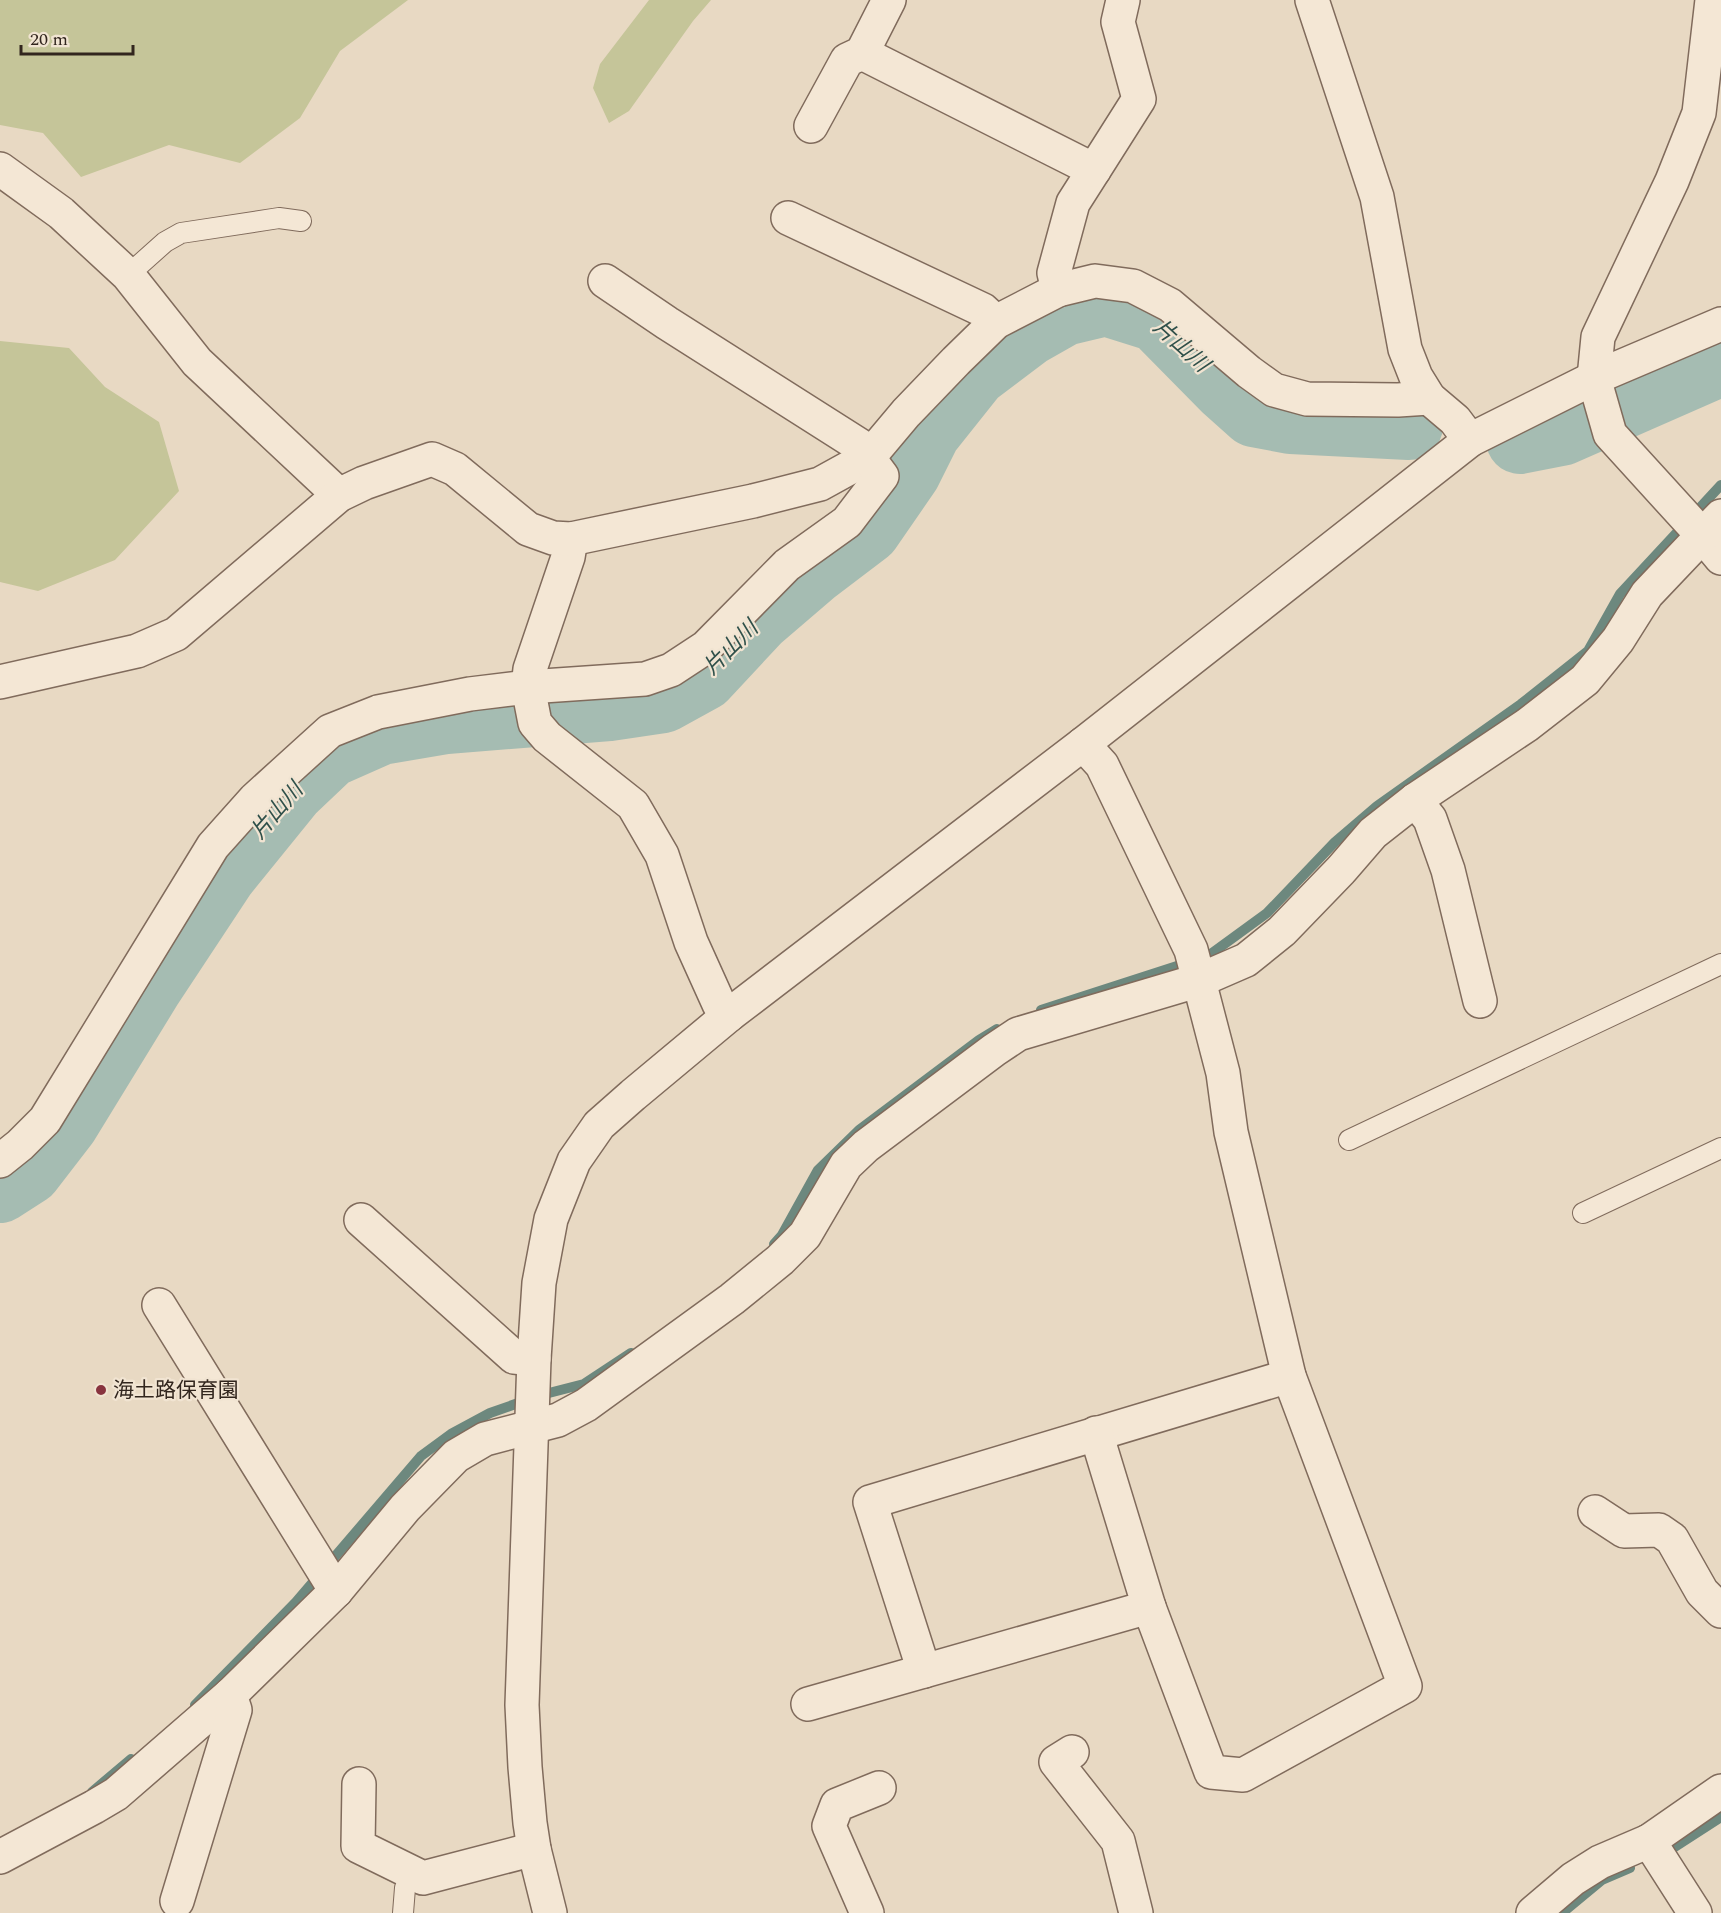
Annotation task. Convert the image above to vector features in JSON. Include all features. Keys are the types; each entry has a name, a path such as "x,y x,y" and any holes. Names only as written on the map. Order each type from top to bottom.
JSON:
{"street":[{"path":"811,126 847,60 862,53 889,0"},
{"path":"1058,290 1054,273 1073,203 1139,99 1118,22 1123,0"},
{"path":"1312,0 1377,197 1405,349 1416,377 1429,398 1455,420 1470,440"},
{"path":"0,1857 116,1794 230,1695 336,1592 405,1508 456,1456 485,1439 558,1420 586,1405 740,1293 806,1235 846,1164 866,1146 1002,1044 1018,1034 1200,980 1245,960 1282,932 1373,833 1415,800 1527,726 1585,680 1618,640 1647,594 1715,536 1610,434 1597,388 1598,337 1672,181 1699,113 1712,0"},
{"path":"862,53 1094,170"},
{"path":"0,168 61,213 128,275 197,362 339,495"},
{"path":"788,218 984,310 996,322"},
{"path":"0,682 136,651 176,634 339,495 364,483 432,459 455,469 528,529 553,538 571,539 753,501 820,484 869,457 906,413 996,322 1058,290 1095,280 1133,286 1170,305 1249,372 1274,390 1307,399 1429,398"},
{"path":"0,1161 45,1120 213,846 255,799 330,731 378,712 470,694 531,702 645,679 671,669 706,647 787,565 847,522 882,476 859,445 605,281"},
{"path":"550,1913 534,1849 525,1767 522,1705 534,1359 539,1283 551,1219 574,1161 599,1125 729,1015 1083,744 1470,440 1597,388 1721,324"},
{"path":"571,539 568,557 530,669 531,702 548,737 633,805 662,855 691,942 719,1004 729,1015"},
{"path":"1083,744 1102,765 1191,950 1223,1073 1231,1132 1289,1376 1405,1686 1243,1775 1211,1772 1149,1607 1096,1433"},
{"path":"1415,800 1430,819 1448,870 1480,1001"},
{"path":"360,1220 514,1357 534,1359"},
{"path":"159,1305 336,1592"},
{"path":"924,1671 870,1502 1289,1376"},
{"path":"1596,1512 1624,1531 1659,1530 1672,1539 1702,1592 1721,1611"},
{"path":"808,1704 1149,1607"},
{"path":"177,1901 235,1710 230,1695"},
{"path":"1072,1752 1056,1762 1118,1841 1136,1913"},
{"path":"359,1784 358,1846 423,1878 534,1849"},
{"path":"867,1913 829,1826 837,1804 879,1788"},
{"path":"1533,1913 1573,1879 1600,1862 1649,1841 1721,1791"},
{"path":"1649,1841 1695,1913"}],"lane":[{"path":"128,275 165,242 182,233 279,218 302,221"},
{"path":"1350,1140 1721,964"},
{"path":"1583,1213 1721,1148"},
{"path":"403,1913 405,1888 412,1873"}],"green space":[{"path":"0,0 408,0 340,51 300,118 240,163 169,145 81,177 43,133 0,125"},
{"path":"649,0 711,0 693,21 629,111 609,123 593,88 600,64"},
{"path":"0,341 69,348 105,387 159,422 179,491 115,560 38,591 0,582"}],"waterway":[{"name":"片山川","path":"0,1189 28,1171 65,1123 149,986 223,874 291,790 329,754 381,731 446,720 609,707 663,699 703,677 757,619 813,571 867,530 907,472 927,432 974,373 1027,333 1064,312 1106,302 1157,318 1254,413 1291,420 1409,426"},
{"name":"片山川","path":"1520,440 1561,432 1721,362"},
{"path":"1041,1010 1208,956 1267,913 1335,842 1377,806 1521,704 1588,651 1620,594 1721,485"},
{"path":"774,1244 782,1235 818,1170 859,1130 997,1029"},
{"path":"195,1705 296,1602 421,1456 451,1434 490,1413 541,1395 584,1384 631,1353"},
{"path":"92,1792 131,1759"},
{"path":"1673,1848 1721,1817"},
{"path":"1562,1913 1602,1880 1630,1868"}],"place":[{"name":"海土路保育園","path":"101,1390"}]}
